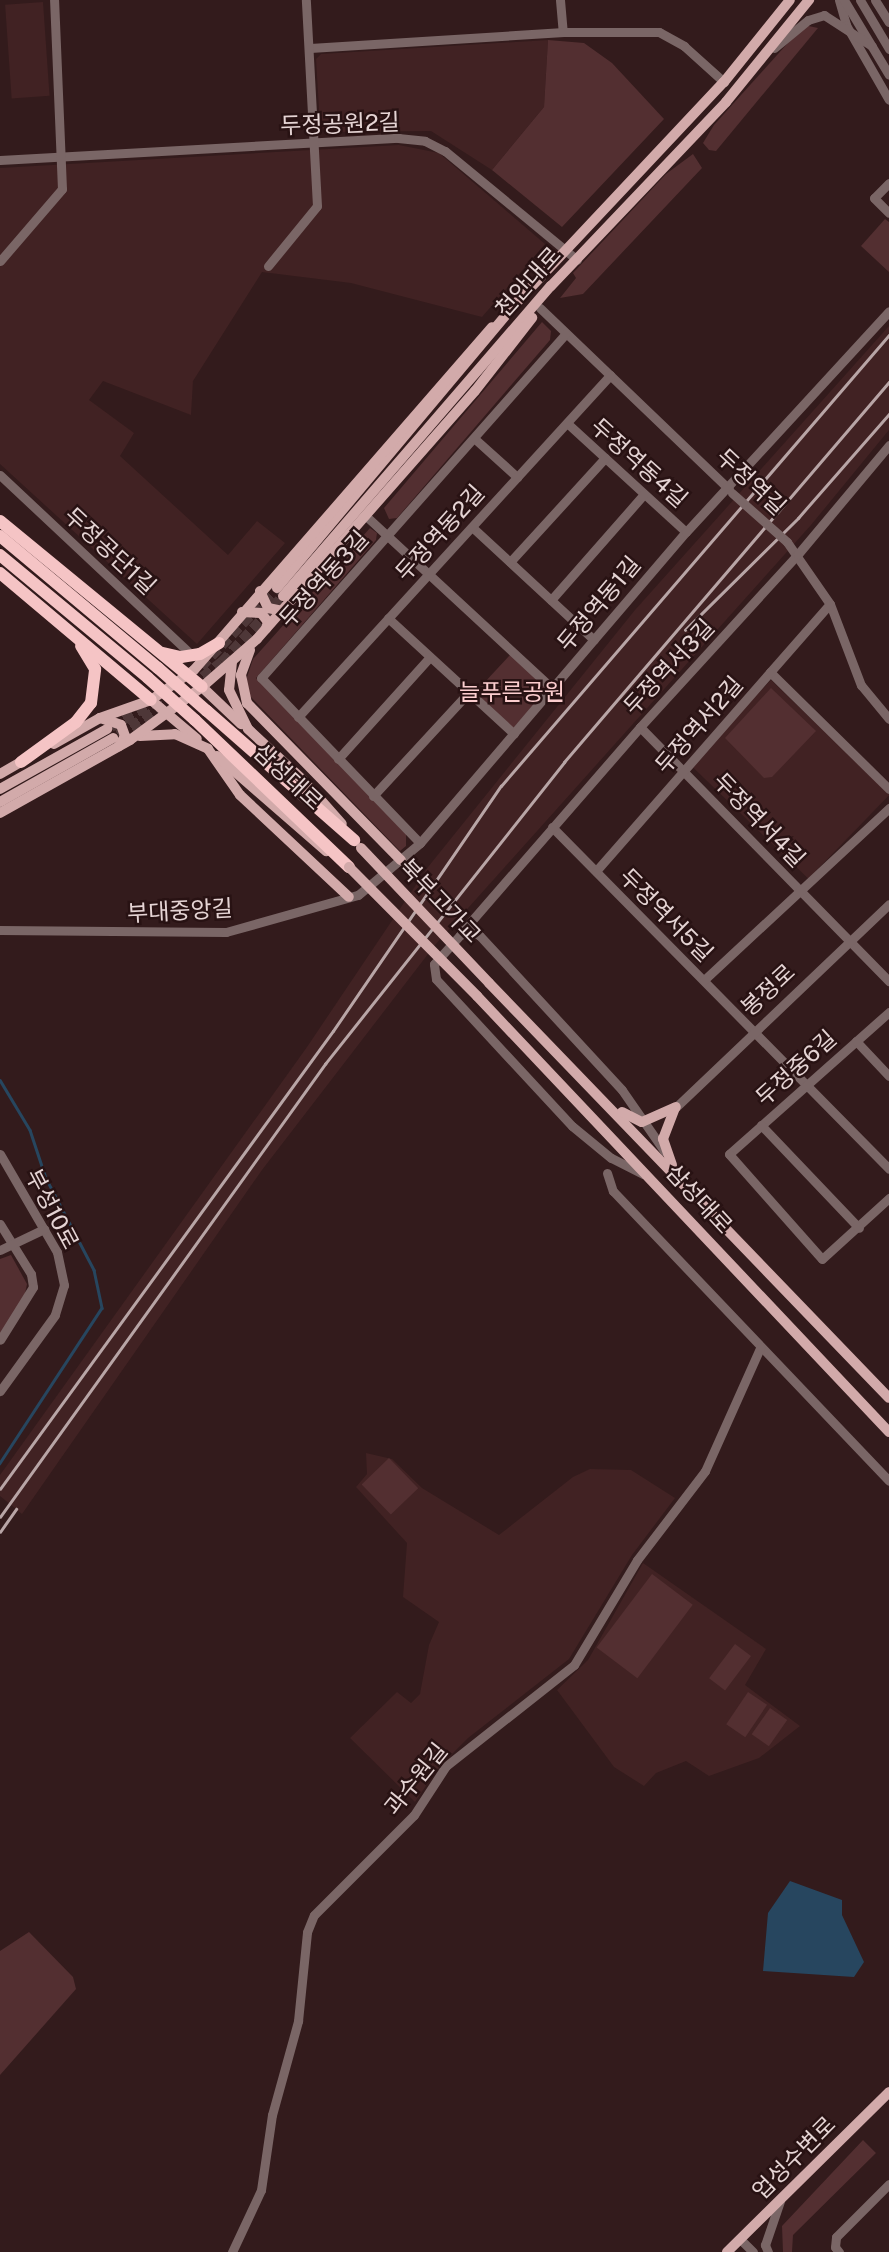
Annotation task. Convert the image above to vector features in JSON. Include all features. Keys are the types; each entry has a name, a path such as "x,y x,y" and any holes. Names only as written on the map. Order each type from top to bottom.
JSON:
{"highway":[{"path":"0,521 202,687"},
{"name":"삼성대로","path":"0,536 207,710 358,844"},
{"name":"삼성대로","path":"0,555 195,720 349,867"},
{"path":"0,573 151,700"},
{"path":"21,762 76,722 96,691 95,669 73,634"},
{"path":"156,650 172,656 192,655 219,643"}],"main road":[{"name":"천안대로","path":"790,0 724,82 519,300 280,592 551,286 770,51 809,0"},
{"path":"130,740 232,662 284,611 475,391 540,307 551,286"},
{"path":"0,774 100,718 151,700 187,676 219,643 242,612 465,354 519,300"},
{"path":"260,591 268,608 284,611"},
{"path":"242,612 261,612 268,622 266,629"},
{"path":"257,639 241,675 247,704 401,860"},
{"path":"232,662 229,690 248,729"},
{"name":"북부고가교","path":"202,687 304,781 358,844 489,983"},
{"path":"151,700 208,748 240,795 353,896"},
{"path":"0,789 113,738 125,736 121,724 100,718"},
{"path":"0,802 113,738 130,740 163,732 208,748"},
{"path":"0,813 113,738"},
{"name":"북부고가교","path":"208,748 302,833 349,867 477,996"},
{"name":"삼성대로","path":"489,983 679,1176 889,1398"},
{"name":"삼성대로","path":"477,996 889,1432"},
{"path":"608,1104 642,1122 676,1107"},
{"path":"676,1107 666,1127 665,1152 679,1176"},
{"name":"업성수변로","path":"727,2252 889,2092"}],"street":[{"path":"0,261 62,189 63,156 54,0"},
{"path":"268,266 317,206 316,144 306,0"},
{"path":"561,0 562,32"},
{"path":"841,0 846,25 889,100"},
{"path":"841,0 889,75"},
{"path":"862,0 889,49"},
{"path":"875,0 889,22"},
{"path":"770,51 819,16 846,25 872,46"},
{"path":"310,48 562,32 659,32 678,41 724,82"},
{"name":"두정공원2길","path":"0,160 425,141 445,151 577,260"},
{"path":"889,183 874,198 889,213"},
{"name":"두정역길","path":"540,307 798,554 830,604 861,685 889,719"},
{"name":"두정역동1길","path":"353,896 419,843 686,532 730,489 889,311"},
{"name":"두정역동3길","path":"419,843 261,678 566,333"},
{"name":"두정역동2길","path":"298,717 610,375"},
{"name":"두정역동4길","path":"567,423 686,532"},
{"path":"475,439 517,477"},
{"name":"두정역서3길","path":"649,1178 611,1158 572,1126 436,979 434,964 640,727 798,554 889,445"},
{"path":"510,562 605,458"},
{"name":"두정공단1길","path":"0,475 192,655"},
{"path":"551,600 645,494"},
{"path":"367,517 553,689"},
{"path":"472,527 594,640"},
{"name":"두정역서2길","path":"596,871 830,604"},
{"path":"388,618 514,734"},
{"path":"338,759 430,657"},
{"path":"771,672 889,789"},
{"path":"373,796 468,693"},
{"name":"두정역서4길","path":"640,727 889,981"},
{"path":"704,980 889,808"},
{"name":"두정역서5길","path":"552,827 889,1170"},
{"name":"부대중앙길","path":"0,930 226,932 353,896"},
{"name":"봉정로","path":"676,1107 753,1030 889,904"},
{"path":"477,915 474,927 480,936 622,1090 665,1152"},
{"path":"460,934 472,931 480,936"},
{"name":"두정중6길","path":"859,1228 822,1259 729,1154 889,1012"},
{"path":"856,1041 889,1076"},
{"path":"761,1125 859,1228 889,1198"},
{"name":"부성10로","path":"0,1154 44,1229 62,1268 62,1300 0,1391"},
{"path":"607,1173 613,1191 889,1481"},
{"path":"0,1224 33,1287 0,1340"},
{"path":"0,1250 44,1229"},
{"name":"과수원길","path":"232,2252 261,2190 272,2115 298,2021 307,1932 314,1916 414,1815 446,1766 574,1665 637,1560 705,1471 760,1348"},
{"path":"839,2252 836,2237 889,2184"},
{"path":"768,2252 765,2245 780,2201"},
{"path":"741,2239 753,2252"}],"shaded area":[{"path":"43,2 50,96 12,98 5,5"},
{"path":"548,40 544,107 492,170 431,131 327,132 320,126 316,59 321,54"},
{"path":"399,145 439,153 545,244 482,317 351,283 262,272 193,381 191,415 103,381 89,400 134,433 120,456 228,555 257,521 285,543 197,644 0,464 0,168"},
{"path":"889,326 889,430 811,525 435,945 262,1170 22,1514 0,1496 0,1475 307,1047 428,867 635,610"},
{"path":"771,680 889,794 808,879 690,764"},
{"path":"366,1453 392,1459 422,1488 499,1535 573,1477 590,1469 631,1470 675,1498 632,1555 569,1659 468,1738 438,1768 415,1802 350,1738 397,1692 411,1703 420,1694 429,1645 439,1622 403,1597 407,1543 356,1487 367,1474"},
{"path":"643,1563 766,1649 745,1685 800,1726 759,1758 709,1776 686,1761 656,1773 644,1786 614,1767 557,1690 588,1660"}],"green space":[{"path":"804,25 818,28 716,151 709,150 703,143 714,125"},
{"path":"548,40 584,43 612,63 664,119 562,227 492,170 544,107"},
{"path":"693,154 702,168 583,294 560,298 576,278 573,273 666,174"},
{"path":"885,219 889,222 889,272 861,246"},
{"path":"542,322 551,331 550,340 397,518 389,519 384,508"},
{"path":"370,528 377,533 376,540 256,678 406,834 406,846 400,851 248,694 246,680 253,659"},
{"name":"늘푸른공원","path":"511,654 549,689 512,730 473,694"},
{"path":"771,688 816,731 772,777 764,778 725,738"},
{"path":"11,1255 27,1284 23,1303 0,1335 0,1259"},
{"path":"389,1458 418,1488 391,1515 362,1484"},
{"path":"652,1574 693,1605 637,1678 597,1647"},
{"path":"735,1644 751,1656 725,1690 709,1678"},
{"path":"748,1692 767,1705 745,1737 726,1724"},
{"path":"770,1708 787,1720 769,1746 752,1734"},
{"path":"29,1932 73,1977 76,1989 0,2075 0,1951"},
{"path":"863,2140 876,2153 793,2235 792,2252 783,2252 782,2226"}],"water":[{"path":"790,1881 842,1900 842,1915 864,1962 854,1977 763,1971 768,1913"}],"waterway":[{"path":"0,1080 30,1130 46,1178 94,1270 102,1308 0,1463"}],"tunnel":[{"path":"201,667 277,588"},
{"path":"191,686 222,662 283,596"},
{"path":"118,735 178,696"},
{"path":"111,727 158,700"}],"railway":[{"path":"0,1489 333,1031 501,786 889,335"},
{"path":"0,1517 325,1064 564,762 889,382"},
{"path":"685,630 798,518 889,414"},
{"path":"0,1532 16,1509"}]}
